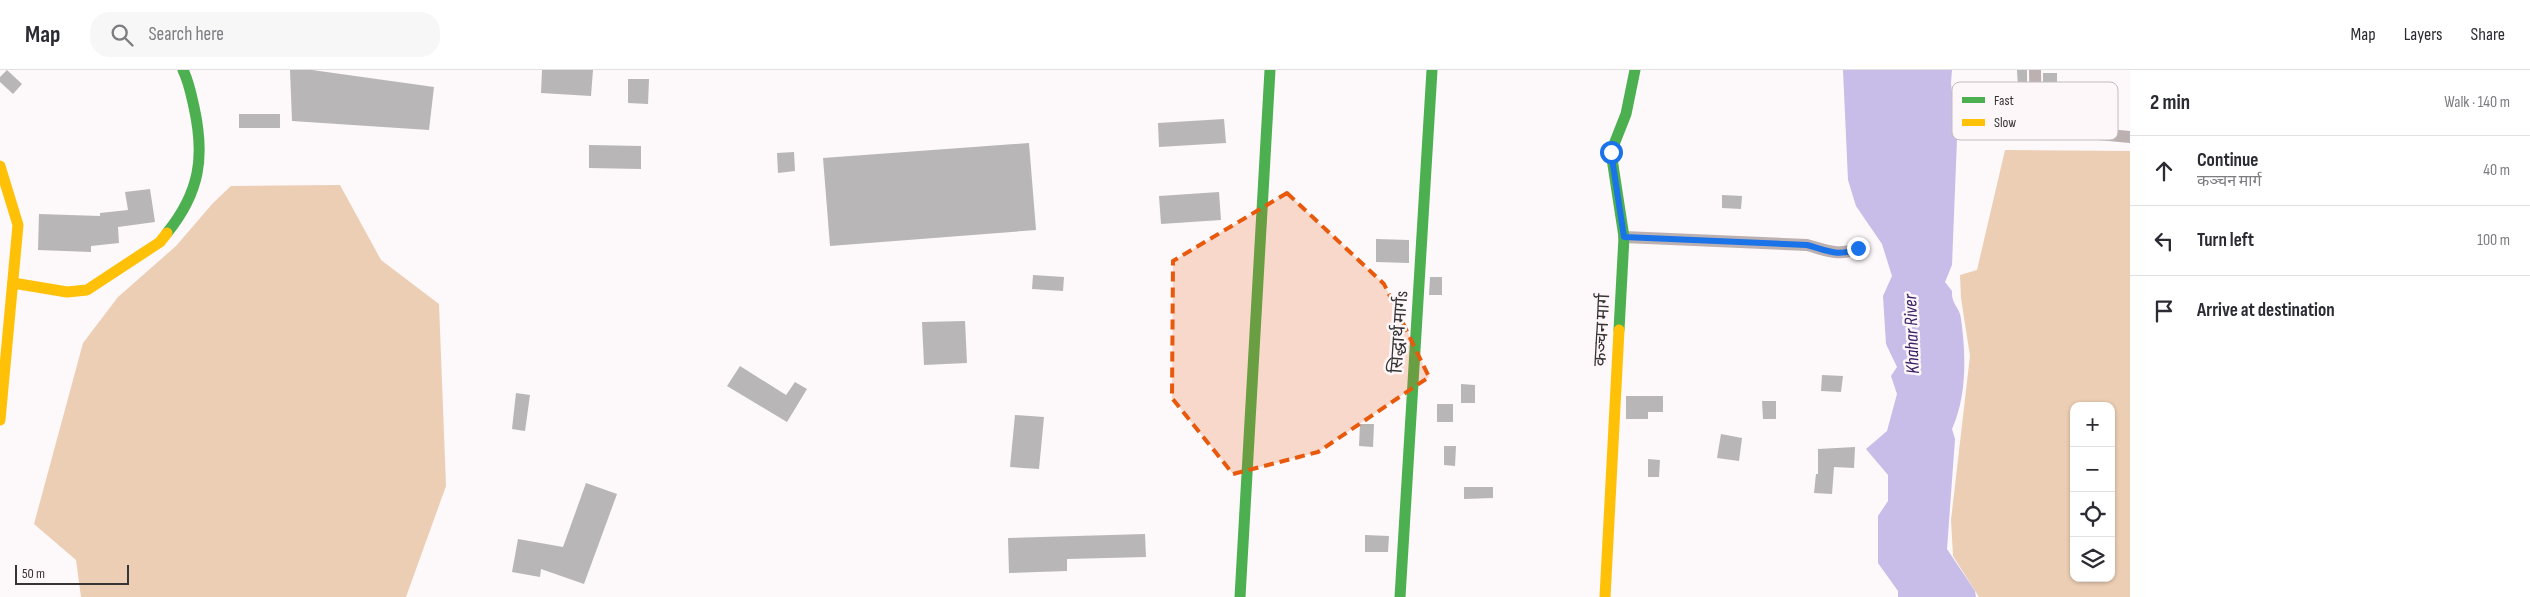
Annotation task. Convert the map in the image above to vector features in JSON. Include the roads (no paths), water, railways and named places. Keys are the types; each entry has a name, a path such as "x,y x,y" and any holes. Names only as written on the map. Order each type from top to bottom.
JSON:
{"main road":[{"path":"13,283 67,292 87,290 160,242 181,216 195,186 201,156 192,97 188,79 183,70"},
{"path":"1240,597 1270,70"},
{"name":"सिद्धार्थ मार्गs","path":"1400,597 1432,70"},
{"name":"कञ्चन मार्ग","path":"1605,597 1624,237 1611,152 1626,114 1635,70"},
{"path":"0,166 18,225 0,420"}],"street":[{"path":"1624,237 1807,245 1829,253 1849,253 1858,248"}],"water":[{"name":"Khahar River","path":"1843,70 1952,70 1952,140 1957,140 1952,265 1945,282 1952,291 1953,300 1960,315 1963,332 1964,375 1960,403 1952,429 1955,439 1947,549 1975,591 1976,597 1898,597 1898,591 1878,563 1878,516 1888,501 1888,475 1866,449 1887,431 1897,394 1891,376 1897,367 1886,344 1883,296 1892,276 1882,244 1856,206 1848,180"}]}
